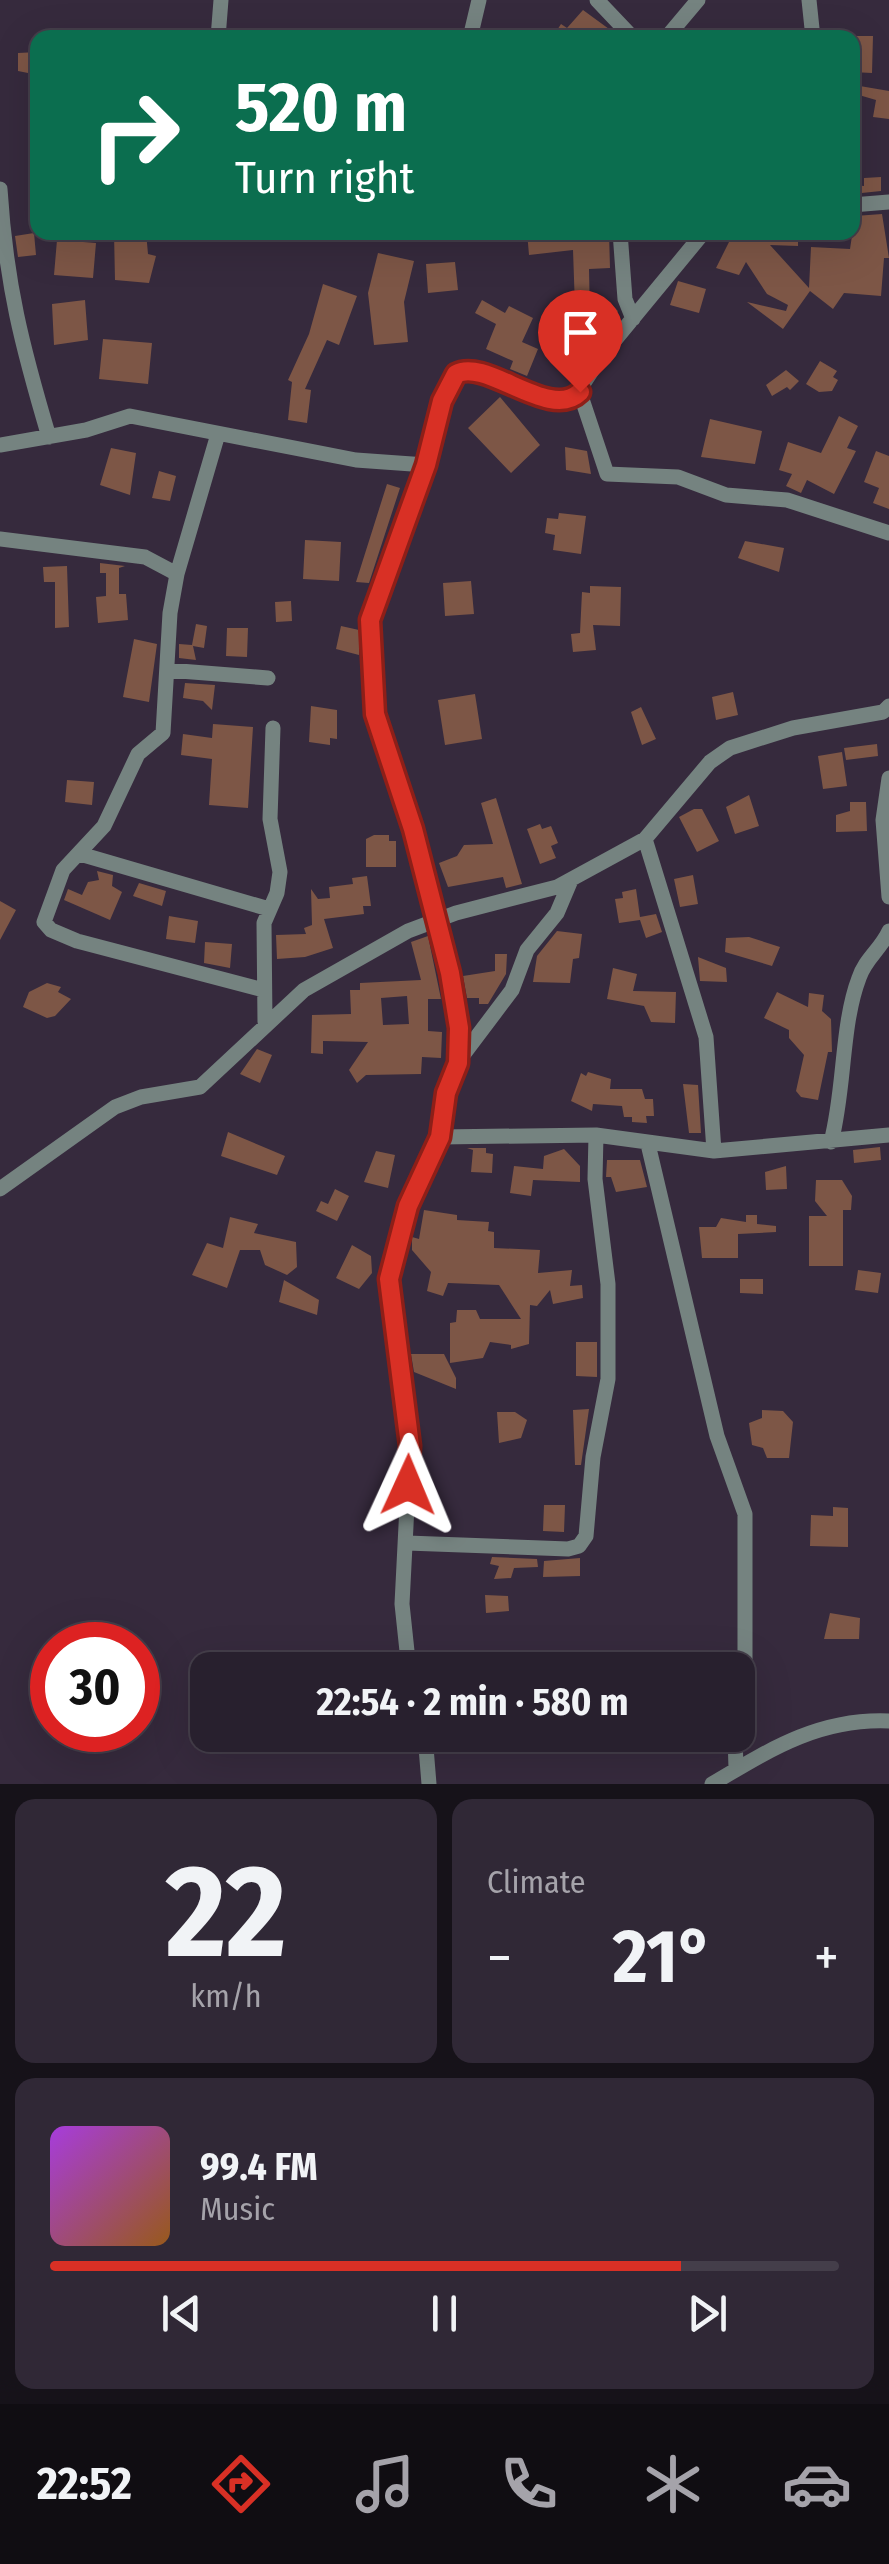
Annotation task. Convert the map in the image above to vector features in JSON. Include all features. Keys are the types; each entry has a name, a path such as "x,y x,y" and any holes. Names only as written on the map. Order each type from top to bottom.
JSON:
{"street":[{"path":"219,30 221,0"},
{"path":"472,30 479,0"},
{"path":"597,0 625,30"},
{"path":"673,30 698,0"},
{"path":"809,0 812,30"},
{"path":"0,189 12,310 49,437"},
{"path":"860,204 889,202"},
{"path":"621,240 625,298 632,319"},
{"path":"458,1063 457,1002 399,778 375,714 370,675 370,615 426,465 450,382 460,371 559,400 580,392 632,319 697,240"},
{"path":"580,392 607,474 678,477 726,495 787,500 889,533"},
{"path":"0,445 130,416 356,460 426,465"},
{"path":"218,434 176,574 163,733 138,754 112,813 57,883 45,918 51,930 264,990"},
{"path":"0,540 145,558 176,574"},
{"path":"167,670 268,678"},
{"path":"0,1190 115,1108 141,1096 186,1093 200,1087 265,1022 315,983 434,920 539,894 645,839 710,762 730,748 793,728 887,711"},
{"path":"265,1022 264,923 280,872 270,819 272,728"},
{"path":"889,778 883,820 889,897"},
{"path":"645,839 706,1038 714,1150"},
{"path":"80,854 269,909"},
{"path":"407,1652 402,1604 410,1446 389,1279 408,1206 440,1137 446,1093 458,1063 512,990 533,938 558,912 571,880"},
{"path":"830,1142 842,1094 856,985 865,963 889,932"},
{"path":"440,1137 596,1135 714,1150 889,1135"},
{"path":"408,1544 568,1549 578,1546 586,1536 593,1457 608,1379 608,1284 595,1179 596,1135"},
{"path":"648,1144 717,1436 744,1514 745,1652"},
{"path":"712,1784 786,1739 832,1725 889,1720"},
{"path":"426,1752 429,1784"},
{"path":"736,1752 736,1769"}],"building":[{"path":"583,10 609,29 557,30 561,24 567,28"},
{"path":"860,36 873,36 872,73 860,72"},
{"path":"30,52 30,73 18,71 18,53"},
{"path":"860,86 889,91 889,119 873,117 876,100 860,95"},
{"path":"881,177 881,191 860,193 864,178"},
{"path":"882,214 889,258 884,258 881,296 844,293 833,309 810,291 783,329 747,302 786,311 788,305 767,294 746,262 739,275 716,268 730,240 798,240 798,246 770,245 809,288 811,247 850,249 851,240 860,240 860,216"},
{"path":"30,234 36,255 18,257 15,236"},
{"path":"57,240 96,243 93,278 54,275"},
{"path":"114,240 147,240 148,254 156,256 149,283 115,280"},
{"path":"528,240 609,240 610,268 589,269 590,317 579,343 554,332 567,303 575,307 573,250 529,255"},
{"path":"378,253 414,261 404,302 408,342 374,345 368,293"},
{"path":"455,262 458,290 428,293 426,264"},
{"path":"678,281 706,289 699,313 670,305"},
{"path":"323,284 357,296 339,345 327,340 305,389 311,390 307,423 288,420 292,382 288,380 309,334"},
{"path":"603,297 618,311 608,326 591,314"},
{"path":"85,300 88,340 54,345 52,304"},
{"path":"482,300 505,313 509,306 533,318 522,342 538,349 527,376 510,369 513,361 486,349 496,324 475,313"},
{"path":"103,339 152,343 148,384 99,379"},
{"path":"820,361 837,371 833,377 838,380 832,391 819,392 806,384"},
{"path":"786,370 799,381 790,390 787,387 772,396 766,385"},
{"path":"500,397 540,445 511,473 468,428"},
{"path":"839,416 858,426 847,448 856,451 834,494 807,480 801,493 786,486 792,474 779,470 788,442 821,453"},
{"path":"710,419 762,431 755,464 701,457"},
{"path":"565,447 587,451 591,474 566,470"},
{"path":"111,448 136,453 130,495 100,485"},
{"path":"876,451 889,456 889,509 873,503 879,488 864,482"},
{"path":"159,471 176,476 170,501 152,498"},
{"path":"387,484 400,488 369,583 356,582"},
{"path":"559,513 586,516 581,554 553,550 555,535 545,533 547,518 558,519"},
{"path":"305,540 341,542 339,581 303,579"},
{"path":"745,541 784,548 779,572 738,558"},
{"path":"100,563 125,566 119,568 119,594 126,594 128,620 98,623 96,597 106,596 106,573 100,573"},
{"path":"67,566 69,627 55,628 55,582 44,582 43,567"},
{"path":"471,581 474,614 445,616 443,583"},
{"path":"590,586 621,587 620,626 593,625 596,650 573,652 571,634 580,633 582,592 590,593"},
{"path":"291,601 292,621 276,622 275,602"},
{"path":"196,624 207,626 204,648 193,646 196,660 179,658 179,644 192,645"},
{"path":"341,626 359,630 359,655 336,649"},
{"path":"227,628 248,628 247,657 226,656"},
{"path":"134,639 157,644 149,702 123,697"},
{"path":"185,683 215,685 212,710 203,701 183,698"},
{"path":"733,692 738,715 716,720 712,697"},
{"path":"475,694 482,739 445,745 438,700"},
{"path":"311,706 337,710 337,739 330,738 330,745 309,742"},
{"path":"641,707 656,739 642,745 631,712"},
{"path":"213,724 253,727 248,808 209,805 212,759 181,755 183,734 212,738"},
{"path":"877,744 878,756 846,760 844,748"},
{"path":"842,752 847,786 823,789 818,756"},
{"path":"67,780 94,782 92,805 65,802"},
{"path":"749,795 759,826 735,834 726,807"},
{"path":"496,798 522,884 506,888 503,877 448,887 439,863 457,856 464,845 493,844 481,803"},
{"path":"850,802 866,802 867,831 836,832 836,815 850,811"},
{"path":"702,809 719,841 697,852 679,817"},
{"path":"540,824 542,829 551,826 558,843 551,846 556,858 540,864 527,829"},
{"path":"389,835 389,841 396,841 396,867 366,867 366,839"},
{"path":"97,871 113,875 112,886 122,892 110,920 64,900 68,889 82,895 88,882 99,880"},
{"path":"693,875 698,904 680,907 674,879"},
{"path":"367,876 371,906 363,906 364,914 324,919 333,948 305,957 277,959 276,935 306,934 304,928 312,925 311,889 318,899 330,898 329,887 353,884 352,878"},
{"path":"139,883 166,891 162,906 133,896"},
{"path":"636,889 640,917 656,914 662,932 646,938 640,920 619,923 615,899 623,898 622,892"},
{"path":"0,901 16,910 0,940"},
{"path":"169,916 198,921 195,943 166,939"},
{"path":"557,931 582,934 570,983 533,982 537,956"},
{"path":"428,936 441,999 428,999 428,1031 442,1032 441,1058 422,1057 421,1074 366,1075 357,1083 349,1070 368,1042 323,1041 323,1054 311,1053 312,1015 351,1014 350,990 360,990 360,983 421,980 411,942","holes":["407,996 409,1024 383,1025 381,998"]},
{"path":"749,937 780,947 772,966 725,952 726,938"},
{"path":"205,942 232,944 230,968 204,963"},
{"path":"495,954 507,954 506,974 488,1004 479,1004 479,998 467,998 463,976 495,971"},
{"path":"698,957 726,968 727,982 700,981"},
{"path":"613,968 637,974 633,991 676,992 675,1023 651,1022 644,1006 607,999"},
{"path":"47,983 61,987 58,992 71,999 55,1016 47,1018 23,1007 29,992"},
{"path":"777,992 808,1007 809,993 824,995 822,1011 831,1019 832,1052 828,1052 818,1100 801,1097 796,1091 804,1055 789,1038 789,1030 764,1018"},
{"path":"257,1049 272,1055 260,1083 240,1074"},
{"path":"588,1072 611,1079 610,1089 642,1089 645,1099 653,1099 654,1116 646,1116 647,1123 632,1122 632,1117 624,1117 622,1106 593,1104 592,1111 571,1101 581,1073 586,1076"},
{"path":"683,1084 698,1085 701,1133 689,1133"},
{"path":"228,1132 285,1156 277,1175 221,1156"},
{"path":"880,1147 881,1160 854,1163 853,1150"},
{"path":"467,1148 486,1148 486,1153 493,1154 492,1173 471,1172 473,1150"},
{"path":"564,1149 580,1166 580,1182 533,1180 531,1196 510,1193 514,1166 543,1169 544,1156"},
{"path":"376,1151 395,1155 388,1188 364,1182"},
{"path":"607,1160 640,1160 647,1187 616,1192 611,1177 606,1177"},
{"path":"786,1166 787,1189 766,1190 765,1172"},
{"path":"816,1180 842,1180 852,1196 851,1210 843,1210 843,1266 809,1266 809,1216 827,1216 815,1201"},
{"path":"335,1189 349,1196 337,1221 316,1211 321,1201 328,1204"},
{"path":"424,1210 457,1215 457,1220 489,1222 488,1231 494,1232 494,1248 540,1250 538,1273 572,1270 570,1286 582,1285 583,1298 553,1304 550,1290 537,1306 530,1305 529,1344 511,1349 511,1345 490,1342 483,1358 450,1363 450,1323 456,1322 457,1310 476,1310 480,1319 521,1319 499,1285 448,1283 443,1296 427,1291 431,1272 412,1250 412,1237 419,1239"},
{"path":"746,1215 757,1215 757,1224 776,1226 776,1232 738,1234 738,1258 702,1258 699,1227 716,1227 721,1218 746,1222"},
{"path":"230,1217 258,1224 254,1233 296,1242 297,1267 287,1275 265,1265 260,1250 240,1250 227,1288 192,1275 207,1243 223,1248"},
{"path":"352,1245 371,1256 372,1273 359,1289 336,1278"},
{"path":"858,1270 881,1273 878,1293 855,1290"},
{"path":"740,1279 763,1279 763,1294 740,1293"},
{"path":"284,1280 319,1300 317,1315 279,1302"},
{"path":"576,1342 597,1342 597,1377 576,1376"},
{"path":"411,1354 444,1354 456,1378 456,1389 414,1372"},
{"path":"589,1409 581,1465 575,1465 573,1410"},
{"path":"762,1410 783,1411 793,1422 789,1458 767,1458 763,1448 752,1445 749,1423 762,1418"},
{"path":"497,1412 515,1412 527,1420 521,1438 499,1443"},
{"path":"544,1505 565,1505 564,1532 543,1531"},
{"path":"833,1507 848,1508 848,1547 810,1546 811,1515 833,1516"},
{"path":"492,1557 537,1559 538,1567 514,1568 511,1578 494,1579 499,1566 490,1564"},
{"path":"580,1558 580,1576 543,1577 544,1561"},
{"path":"485,1595 508,1596 509,1611 486,1613"},
{"path":"830,1613 860,1618 859,1639 824,1639"}],"route":[{"path":"408,1485 410,1446 389,1279 408,1206 440,1137 446,1093 458,1063 459,1028 457,1002 413,829 371,696 370,615 426,465 442,401 456,374 472,372 559,400 570,400 580,392"}]}
